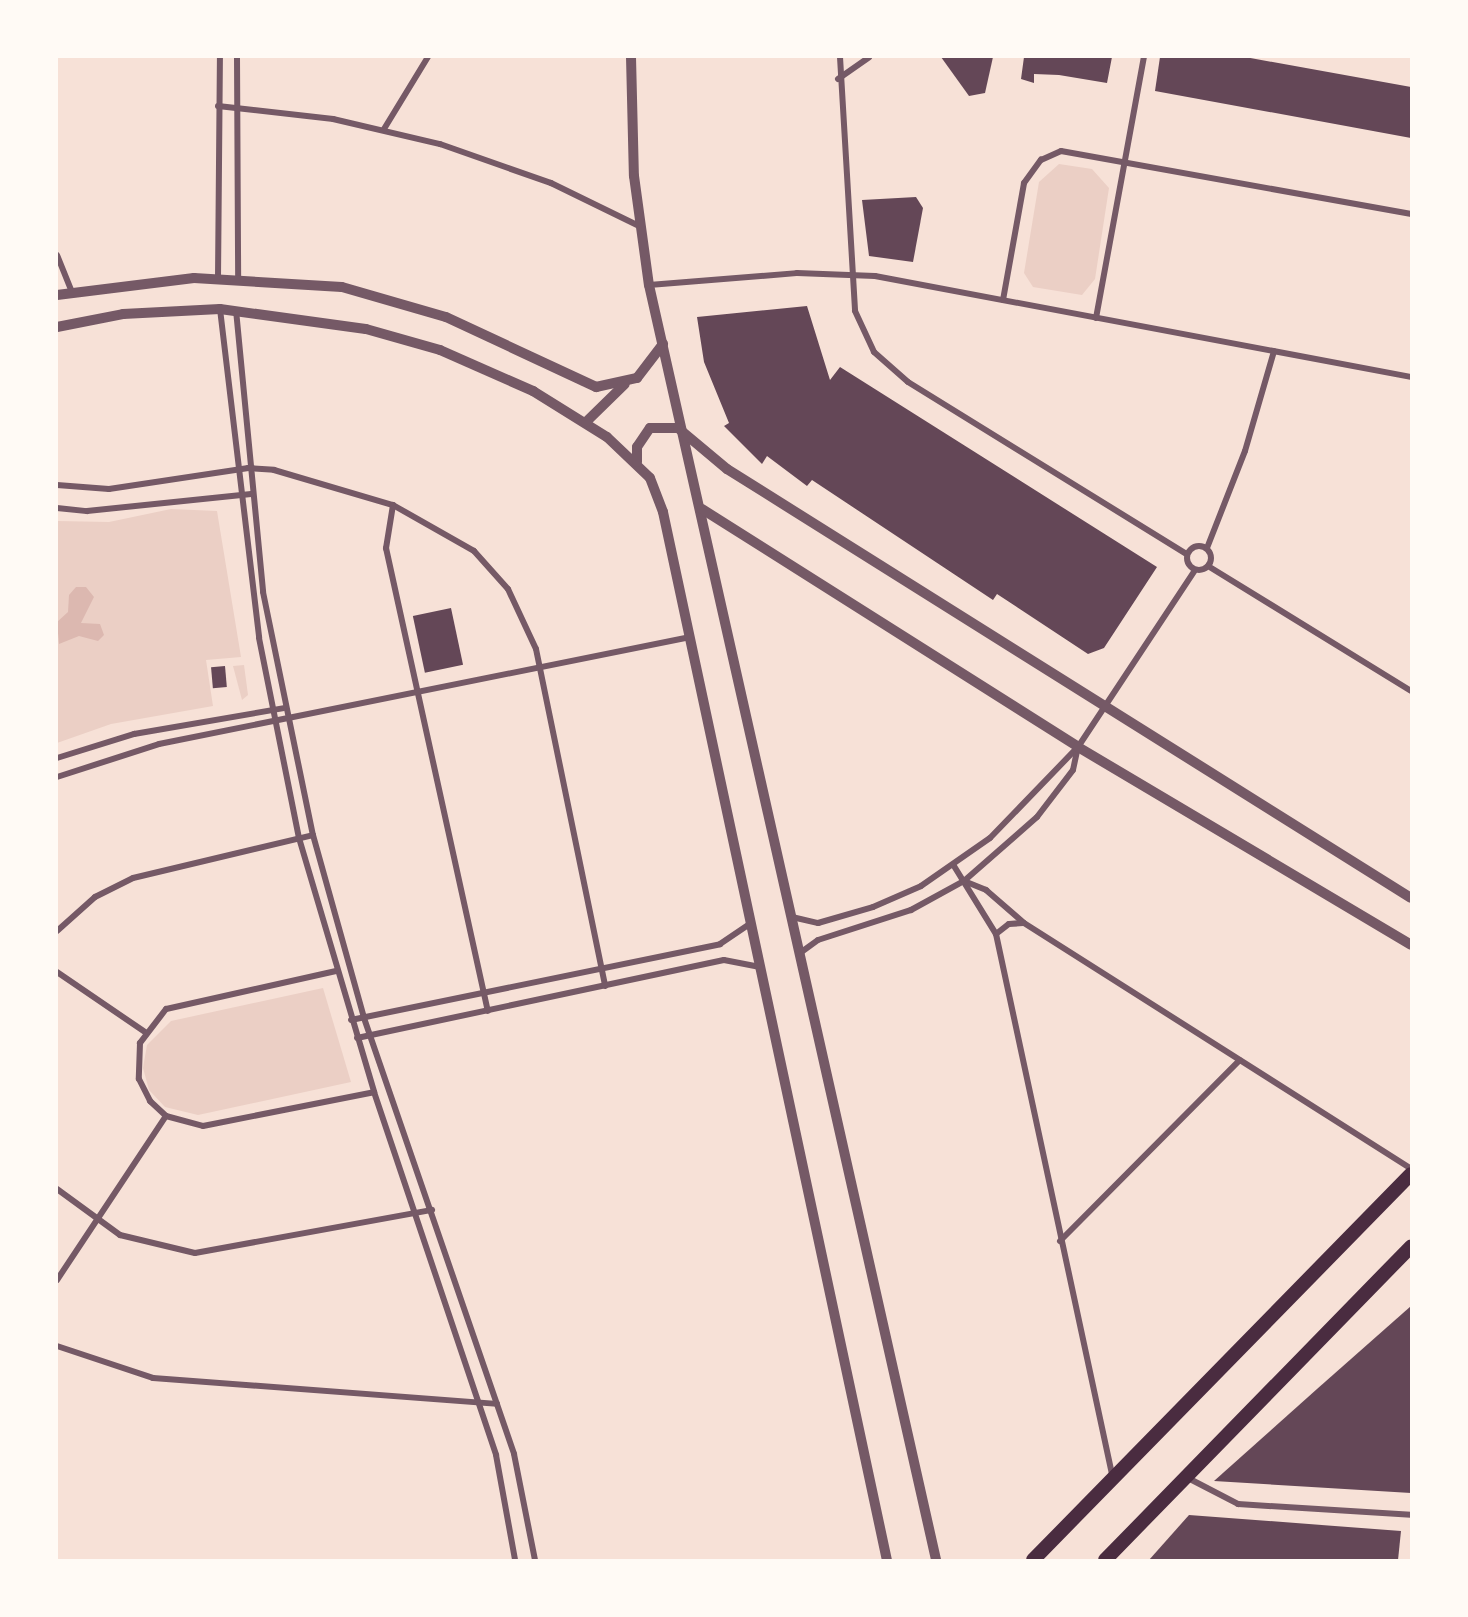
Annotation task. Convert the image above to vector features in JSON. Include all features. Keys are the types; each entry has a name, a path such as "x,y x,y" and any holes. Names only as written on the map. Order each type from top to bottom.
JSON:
{"main road":[{"path":"1033,1560 1411,1174"},
{"path":"1105,1560 1411,1246"}],"street":[{"path":"218,278 220,57"},
{"path":"237,57 238,278"},
{"path":"384,129 428,57"},
{"path":"631,57 639,226 649,285 702,509 936,1560"},
{"path":"840,57 838,79 852,274 859,326 884,364 1187,554 1195,570"},
{"path":"838,79 869,57"},
{"path":"1096,318 1144,57"},
{"path":"218,106 384,129 514,169 639,226"},
{"path":"1003,300 1024,183 1035,165 1068,150 1411,214"},
{"path":"57,255 72,292"},
{"path":"649,285 797,273 852,274 1411,377"},
{"path":"57,295 218,278 315,283 394,300 471,327 582,382 625,384"},
{"path":"220,309 238,495 273,723 299,838 351,1020 479,1404 505,1490 515,1560"},
{"path":"57,327 123,314 220,309 342,323 415,342 510,380 586,422 637,462 661,503 887,1560"},
{"path":"236,310 251,494 286,720 314,835 369,1036 432,1210 519,1471 534,1560"},
{"path":"586,422 625,384 648,369 663,344"},
{"path":"1208,566 1207,548 1245,451 1274,351"},
{"path":"637,462 637,447 650,428 671,425 684,432 727,469 1107,704 1411,898"},
{"path":"57,485 109,489 248,468 314,479 393,505 447,532 486,563 517,603 539,666 605,986"},
{"path":"57,508 87,511 251,494"},
{"path":"393,505 385,541 488,1011"},
{"path":"702,509 1078,747 1411,945"},
{"path":"1187,554 1195,546 1207,548"},
{"path":"792,917 813,924 848,916 905,894 954,866 1013,817 1078,747 1195,570 1208,566 1411,691"},
{"path":"57,777 132,750 273,723 417,689 690,637"},
{"path":"57,758 134,734 284,708"},
{"path":"800,953 818,940 911,910 964,881 1037,817 1073,770 1078,747"},
{"path":"57,931 95,897 133,878 314,835"},
{"path":"954,866 996,934 1060,1241 1113,1479"},
{"path":"964,881 986,890 1024,923 1411,1169"},
{"path":"351,1020 725,943 752,923"},
{"path":"996,934 1009,924 1024,923"},
{"path":"357,1038 724,960 761,967"},
{"path":"336,971 185,1001 166,1009 145,1032 137,1055 139,1079 150,1101 166,1116 203,1126 374,1092"},
{"path":"57,972 145,1032"},
{"path":"1060,1241 1240,1060"},
{"path":"57,1280 166,1116"},
{"path":"57,1190 95,1222 144,1244 195,1253 432,1210"},
{"path":"57,1346 153,1378 497,1404"},
{"path":"1186,1477 1238,1504 1411,1515"}],"shaded area":[{"path":"1059,164 1092,169 1109,188 1095,279 1082,295 1033,287 1024,273 1039,182"},
{"path":"171,509 217,511 241,657 206,660 213,706 111,724 57,743 57,521 109,522"},
{"path":"76,587 86,587 94,597 81,623 100,624 104,635 98,641 79,636 59,644 57,622 68,612 69,595"},
{"path":"244,665 248,695 242,700 233,666"},
{"path":"323,988 351,1082 198,1115 165,1107 149,1090 143,1068 147,1045 171,1021"}],"building":[{"path":"941,57 993,57 985,93 969,96"},
{"path":"1024,57 1112,57 1107,83 1059,75 1034,74 1034,83 1021,79"},
{"path":"1160,57 1245,57 1411,87 1411,138 1155,91"},
{"path":"916,197 923,208 913,262 869,256 862,200"},
{"path":"807,306 830,380 840,367 1157,567 1104,648 1088,654 997,594 993,600 812,480 807,486 767,456 762,464 724,426 729,423 704,362 697,317"},
{"path":"451,608 463,665 425,673 413,616"},
{"path":"225,666 227,687 213,688 211,667"},
{"path":"1411,1306 1411,1493 1214,1481 1317,1389"},
{"path":"1189,1515 1401,1531 1398,1560 1149,1560"}]}
